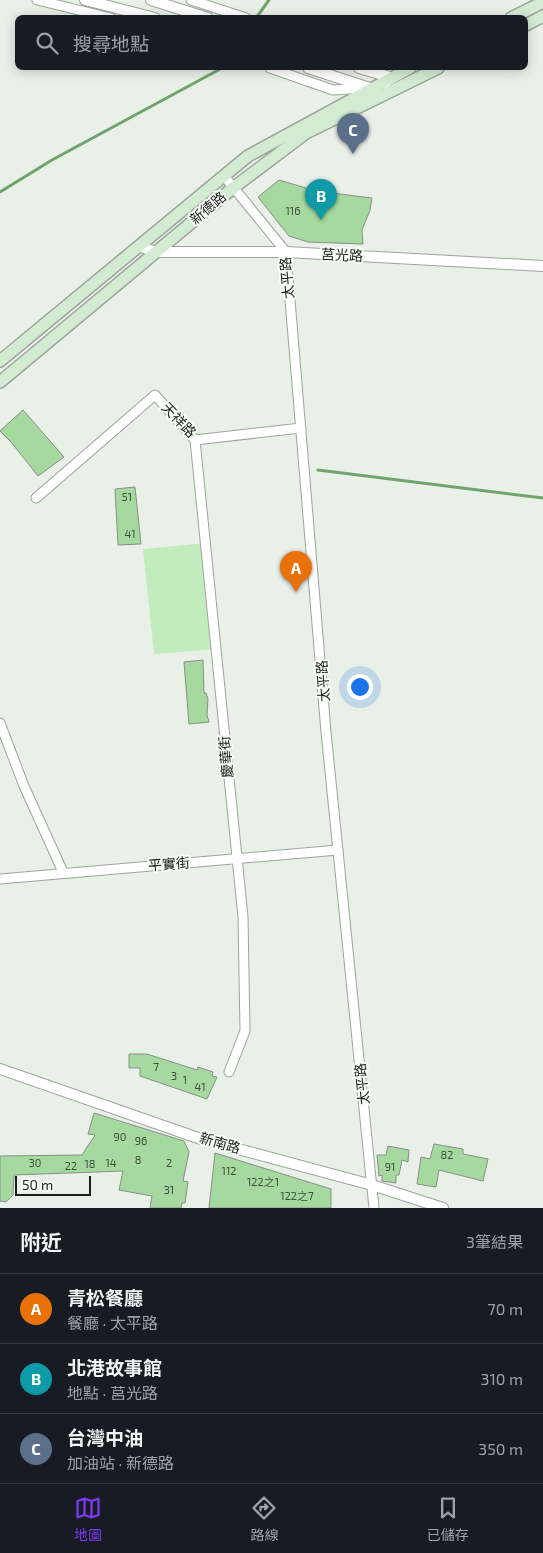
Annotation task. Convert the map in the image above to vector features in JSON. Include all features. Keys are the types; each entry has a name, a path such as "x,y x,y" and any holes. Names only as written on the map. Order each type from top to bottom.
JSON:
{"main road":[{"path":"517,15 543,2"},
{"path":"528,24 543,16"},
{"name":"新德路","path":"0,361 89,286 141,247 248,156 374,93 433,70"},
{"name":"新德路","path":"0,382 233,188 306,133 374,93 387,72"}],"street":[{"path":"37,0 100,15"},
{"path":"85,0 143,15"},
{"path":"151,0 198,15"},
{"path":"190,0 240,15"},
{"path":"276,70 333,90 374,93"},
{"path":"313,70 374,93"},
{"path":"373,70 387,72"},
{"name":"太平路","path":"224,176 286,252 338,850 374,1208"},
{"name":"莒光路","path":"141,247 156,252 286,252 543,266"},
{"name":"天祥路","path":"36,498 155,395 195,440 301,428"},
{"name":"慶華街","path":"195,440 243,917 245,1031 242,1043 229,1072"},
{"path":"0,723 24,786 64,872"},
{"name":"平實街","path":"0,879 64,872 338,850"},
{"name":"新南路","path":"0,1069 201,1138 372,1185 443,1208"}],"green space":[{"path":"207,543 216,649 154,654 143,549"}],"building":[{"path":"279,180 316,191 372,198 370,210 362,230 363,244 308,242 289,236 258,197"},
{"path":"23,410 64,457 38,476 0,431"},
{"path":"135,487 141,544 118,545 115,489"},
{"path":"203,660 204,693 206,693 208,699 207,715 209,722 189,724 184,662"},
{"path":"129,1054 147,1054 197,1070 198,1067 213,1072 212,1076 217,1077 207,1099 140,1076 140,1068 129,1068"},
{"path":"94,1113 184,1141 189,1152 183,1181 188,1182 185,1203 182,1203 181,1208 150,1208 152,1196 119,1190 123,1171 14,1175 13,1195 6,1202 0,1201 0,1156 82,1155 95,1135 88,1134"},
{"path":"434,1144 463,1149 463,1154 488,1159 483,1181 439,1170 436,1187 417,1184 421,1157 430,1159"},
{"path":"388,1146 409,1150 408,1162 402,1160 399,1175 396,1175 396,1183 382,1181 382,1175 379,1176 377,1155 386,1155"},
{"path":"215,1153 331,1189 331,1208 209,1208"}],"waterway":[{"path":"258,15 269,0"},
{"path":"0,192 52,160 218,70"},
{"path":"318,470 543,498"}],"place":[{"name":"台灣中油","path":"353,154"},
{"name":"北港故事館","path":"321,220"},
{"name":"青松餐廳","path":"296,592"}]}
